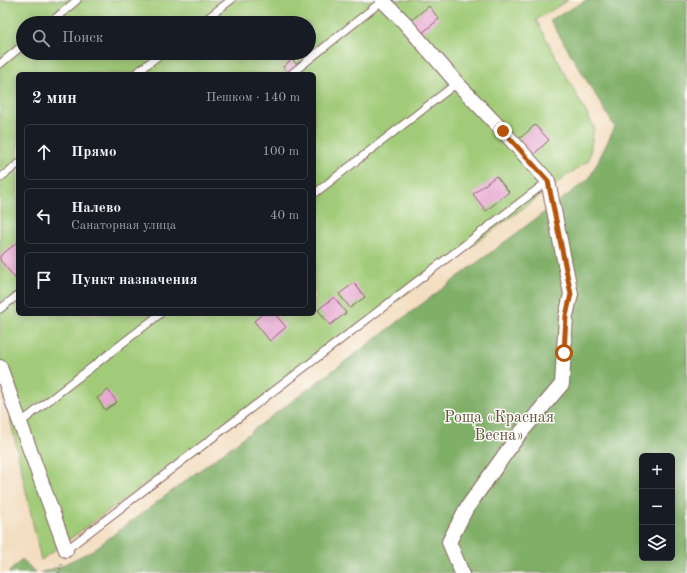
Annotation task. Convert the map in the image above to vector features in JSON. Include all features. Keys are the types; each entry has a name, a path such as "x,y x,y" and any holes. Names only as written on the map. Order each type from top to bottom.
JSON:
{"street":[{"path":"382,0 404,22 457,83 548,181 571,294 566,316 562,384 518,436 466,509 449,542 462,573"},
{"path":"0,368 66,550"}],"lane":[{"path":"58,16 77,0"},
{"path":"210,16 231,0"},
{"path":"316,54 382,0"},
{"path":"0,64 16,51"},
{"path":"138,72 153,60"},
{"path":"294,72 309,60"},
{"path":"316,192 457,83"},
{"path":"0,178 16,166"},
{"path":"66,550 548,181"},
{"path":"0,309 16,297"},
{"path":"20,423 157,316"}],"green space":[{"path":"0,0 568,0 536,20 594,127 589,160 41,560 0,371"},
{"name":"Роща «Красная Весна»","path":"587,0 687,0 687,573 39,573 61,566 93,550 589,179 615,127 550,20"},
{"path":"22,559 36,573 8,573"}],"building":[{"path":"429,6 439,19 421,34 410,21"},
{"path":"293,60 299,67 292,72 287,72 283,67"},
{"path":"535,125 549,140 532,156 518,140"},
{"path":"496,176 509,192 486,211 473,194"},
{"path":"16,244 16,277 0,260 0,256"},
{"path":"354,283 365,297 350,308 339,294"},
{"path":"334,297 346,313 330,325 318,310"},
{"path":"260,316 277,316 286,327 270,341 254,321"},
{"path":"108,390 117,402 105,410 97,398"}],"route":[{"path":"503,131 548,181 571,294 566,316 564,353"}]}
